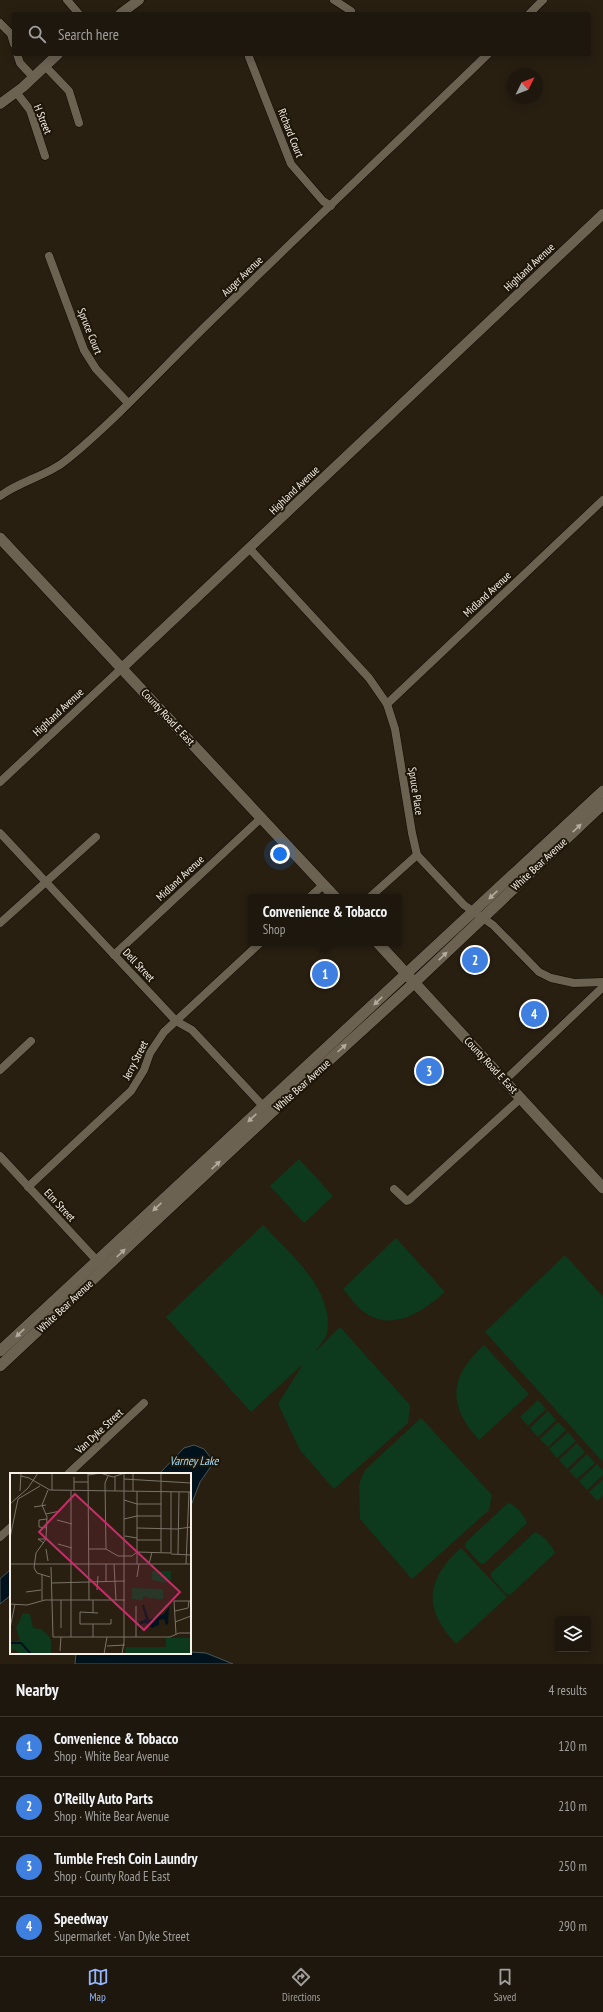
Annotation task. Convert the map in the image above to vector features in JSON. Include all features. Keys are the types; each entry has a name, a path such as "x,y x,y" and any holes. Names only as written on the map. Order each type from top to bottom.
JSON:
{"main road":[{"name":"County Road E East","path":"0,538 332,894"},
{"name":"White Bear Avenue","path":"0,1351 101,1265 270,1114 478,915 603,791"},
{"name":"White Bear Avenue","path":"478,915 603,804"},
{"name":"County Road E East","path":"381,946 602,1186"},
{"name":"White Bear Avenue","path":"0,1366 101,1265 264,1107 411,979"}],"street":[{"path":"67,0 78,12"},
{"path":"123,12 139,0"},
{"path":"334,0 351,11"},
{"path":"531,12 543,0"},
{"path":"0,23 11,34 12,37"},
{"path":"18,56 20,63 33,77"},
{"path":"0,104 16,92 56,56"},
{"name":"Auger Avenue","path":"0,496 13,486 49,472 68,459 128,403 217,315 486,56"},
{"name":"Richard Court","path":"249,57 291,164 323,201 331,206"},
{"path":"44,66 69,91 79,123"},
{"name":"H Street","path":"16,92 30,110 44,156"},
{"name":"Highland Avenue","path":"0,782 250,549 603,214"},
{"name":"Spruce Court","path":"49,256 84,350 90,361 128,403"},
{"name":"Midland Avenue","path":"387,704 603,500"},
{"name":"Spruce Place","path":"250,549 369,678 387,704 395,728 412,833 417,854"},
{"name":"Midland Avenue","path":"114,955 261,818"},
{"name":"Dell Street","path":"0,833 176,1021 192,1030 264,1107"},
{"path":"0,923 96,837"},
{"path":"373,894 417,854 478,915 493,925 539,972 557,979 574,983 603,982"},
{"path":"314,894 324,885"},
{"name":"Jerry Street","path":"28,1187 131,1091 138,1080 156,1042 176,1021 257,946"},
{"path":"505,1080 603,987"},
{"path":"0,1070 31,1041"},
{"path":"394,1189 402,1198 407,1201 409,1200 521,1098"},
{"name":"Elm Street","path":"0,1156 101,1265"},
{"name":"Van Dyke Street","path":"69,1473 144,1403"},
{"path":"0,1538 10,1528"}],"green space":[{"path":"299,1159 333,1196 304,1223 270,1186"},
{"path":"263,1225 308,1273 324,1302 328,1317 327,1333 316,1351 340,1327 410,1405 408,1423 334,1489 300,1450 278,1404 303,1364 251,1412 166,1317"},
{"path":"396,1238 445,1292 427,1306 407,1317 397,1320 375,1318 361,1310 343,1289"},
{"path":"565,1255 603,1297 603,1462 485,1332"},
{"path":"484,1345 529,1394 479,1440 461,1415 457,1403 456,1391 464,1368"},
{"path":"538,1400 546,1409 528,1426 520,1417"},
{"path":"548,1411 556,1420 538,1437 530,1428"},
{"path":"421,1418 492,1495 489,1510 412,1579 360,1519 359,1484 365,1470"},
{"path":"558,1422 566,1430 548,1447 540,1439"},
{"path":"568,1432 576,1441 557,1458 549,1449"},
{"path":"577,1443 585,1452 567,1469 559,1460"},
{"path":"587,1454 595,1463 577,1479 569,1471"},
{"path":"597,1464 603,1471 603,1475 587,1490 579,1481"},
{"path":"603,1479 603,1495 597,1501 589,1492"},
{"path":"508,1503 519,1511 527,1523 484,1564 480,1563 465,1547 465,1543"},
{"path":"535,1532 547,1541 555,1553 510,1595 506,1594 491,1577 491,1573"},
{"path":"461,1548 507,1597 456,1644 445,1631 438,1618 434,1607 433,1595 435,1583 440,1572"}],"water":[{"name":"Varney Lake","path":"194,1445 204,1449 214,1462 200,1482 191,1505 191,1473 160,1473 184,1448"},
{"path":"10,1570 10,1596 0,1604 0,1579"},
{"path":"191,1652 206,1653 233,1664 75,1664 76,1654 191,1654"}],"place":[{"name":"O'Reilly Auto Parts","path":"475,960"},
{"name":"Convenience & Tobacco","path":"325,974"},
{"name":"Speedway","path":"534,1014"},
{"name":"Tumble Fresh Coin Laundry","path":"429,1071"}]}
